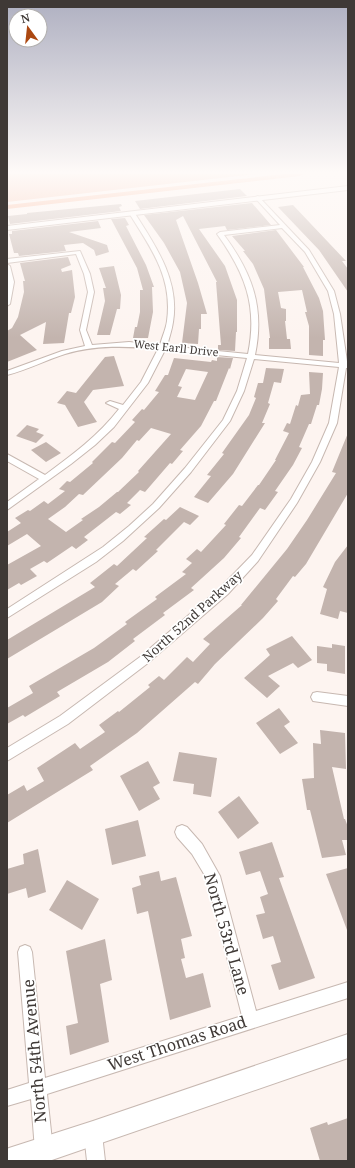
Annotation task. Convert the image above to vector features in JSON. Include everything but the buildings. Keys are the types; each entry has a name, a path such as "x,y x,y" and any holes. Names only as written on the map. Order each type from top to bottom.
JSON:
{"main road":[{"path":"9,1161 93,1134 348,1046"}],"street":[{"path":"7,507 92,443 111,425 123,408 144,384 163,346 170,322 171,302 168,282 161,260 142,229"},
{"path":"7,614 72,574 119,540 148,515 186,472 228,419 251,356 254,335 254,303 243,270 233,251 220,234 263,229"},
{"name":"North 52nd Parkway","path":"7,755 64,720 144,660 188,620 224,591 255,558 294,501 316,462 333,423 346,366 340,314 331,291 318,268 307,251 285,229"},
{"path":"7,261 78,252 87,274 91,292 83,330 88,347"},
{"path":"7,266 11,282 7,304"},
{"name":"West Earll Drive","path":"7,373 64,352 88,347 129,344 163,346 346,366"},
{"path":"110,403 123,408"},
{"path":"7,457 46,479"},
{"path":"317,697 348,701"},
{"name":"North 53rd Lane","path":"182,832 197,849 213,876 252,1020"},
{"name":"North 54th Avenue","path":"25,952 44,1150"},
{"name":"West Thomas Road","path":"7,1098 348,990"},
{"path":"93,1134 96,1161"}]}
